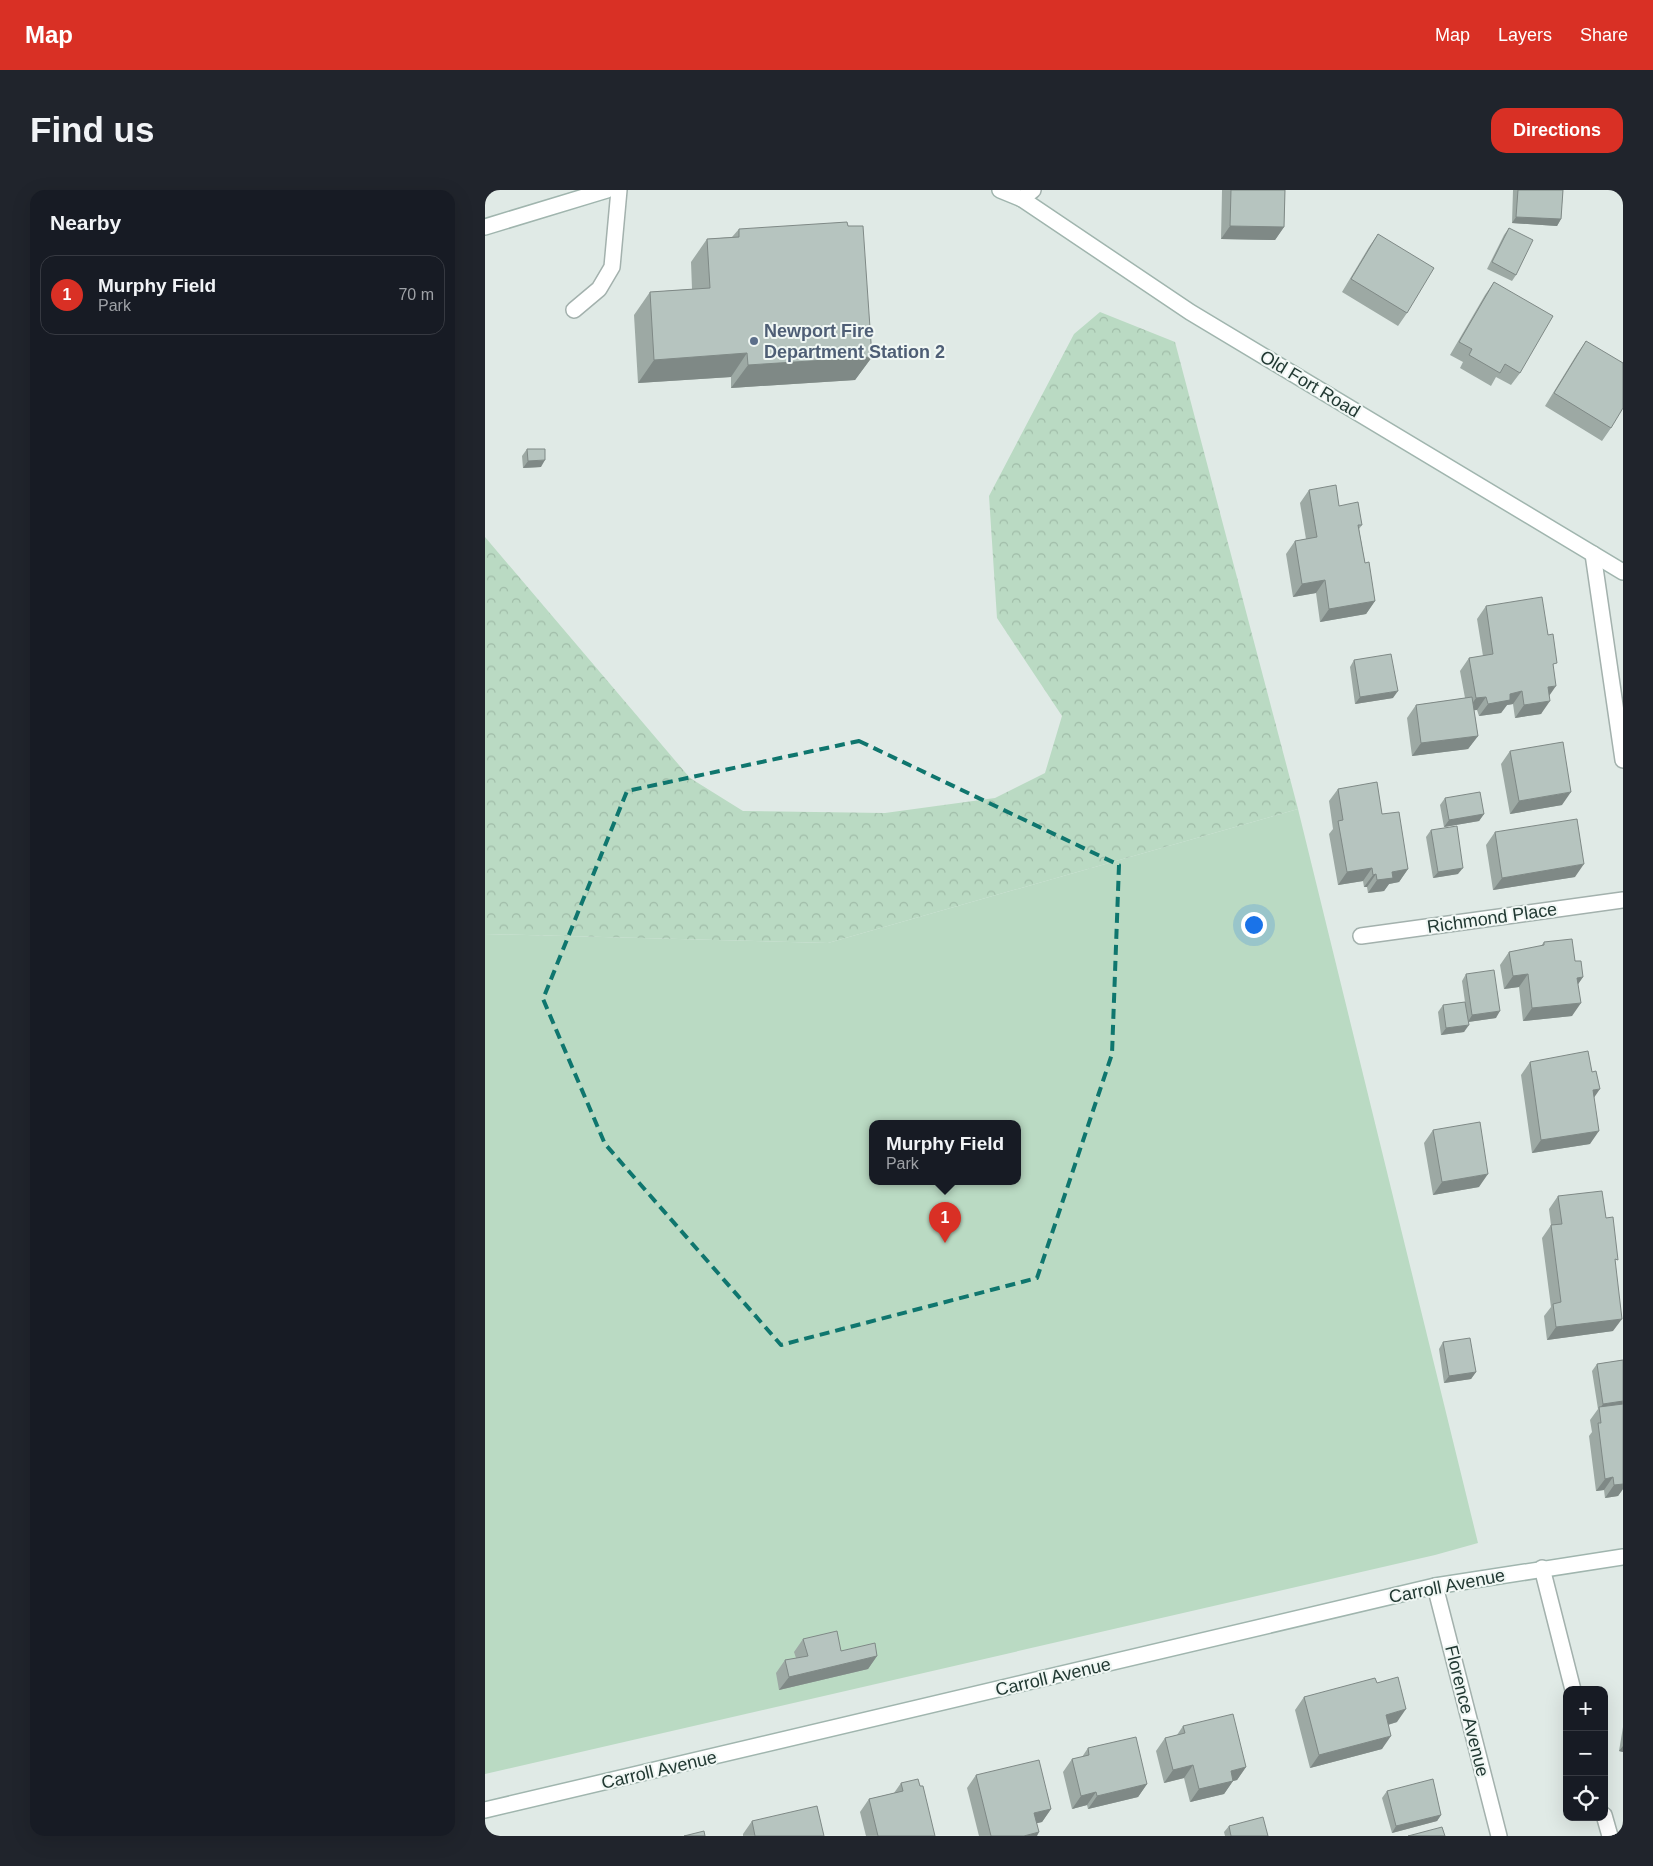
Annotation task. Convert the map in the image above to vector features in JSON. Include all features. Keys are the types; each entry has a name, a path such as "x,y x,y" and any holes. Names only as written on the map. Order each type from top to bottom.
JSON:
{"street":[{"path":"486,224 607,190"},
{"path":"574,310 599,290 612,267 619,190"},
{"name":"Old Fort Road","path":"1000,190 1027,194 1190,312 1623,572"},
{"path":"1593,554 1623,760"},
{"name":"Richmond Place","path":"1361,936 1623,900"},
{"name":"Carroll Avenue","path":"485,1810 1435,1586 1623,1556"},
{"path":"1542,1568 1572,1686"},
{"name":"Florence Avenue","path":"1435,1586 1499,1836"},
{"path":"1606,1821 1610,1836"}],"highlighted area":[{"path":"859,741 1119,865 1112,1054 1037,1278 781,1345 605,1144 543,999 627,791"}],"green space":[{"path":"1100,312 1175,342 1298,809 828,943 485,934 485,537 690,778 743,811 885,813 995,798 1045,773 1062,716 997,618 989,496 1074,334"},
{"path":"1298,809 1478,1543 1435,1555 485,1774 485,934 828,943"}],"building":[{"path":"1231,190 1285,190 1284,227 1230,226"},
{"path":"1518,190 1563,190 1561,219 1516,217"},
{"path":"847,222 848,226 863,226 872,357 748,365 747,353 654,360 650,292 710,288 707,239 739,237 739,229"},
{"path":"1509,228 1533,240 1516,275 1492,262"},
{"path":"1378,234 1434,268 1407,313 1351,279"},
{"path":"1494,282 1553,316 1520,373 1505,364 1500,373 1469,355 1472,349 1459,342"},
{"path":"1586,341 1623,363 1623,408 1611,428 1554,393"},
{"path":"527,449 545,449 545,460 528,461"},
{"path":"1336,485 1339,506 1358,502 1362,525 1358,525 1365,563 1369,562 1375,601 1329,609 1325,580 1302,584 1295,541 1317,537 1309,490"},
{"path":"1542,597 1548,635 1553,634 1557,663 1553,664 1556,686 1548,687 1550,701 1524,705 1522,691 1510,694 1510,700 1488,704 1486,697 1476,698 1469,658 1493,654 1486,606"},
{"path":"1391,654 1398,691 1360,697 1354,660"},
{"path":"1472,697 1478,736 1421,743 1416,705"},
{"path":"1563,742 1571,792 1519,801 1510,751"},
{"path":"1377,782 1382,814 1399,812 1408,869 1392,872 1393,878 1377,880 1376,874 1373,875 1372,868 1347,872 1338,821 1343,820 1338,789"},
{"path":"1480,792 1484,814 1449,820 1445,798"},
{"path":"1577,819 1584,864 1502,878 1495,832"},
{"path":"1457,826 1463,868 1438,872 1431,830"},
{"path":"1572,939 1575,961 1581,961 1583,977 1577,978 1581,1003 1532,1008 1528,974 1513,976 1509,952 1544,945 1544,942"},
{"path":"1494,970 1500,1011 1472,1015 1466,974"},
{"path":"1465,1002 1469,1025 1446,1028 1443,1005"},
{"path":"1588,1051 1592,1072 1596,1071 1600,1089 1593,1090 1599,1131 1541,1140 1530,1062"},
{"path":"1480,1122 1488,1174 1442,1182 1433,1130"},
{"path":"1602,1191 1606,1218 1613,1217 1618,1260 1615,1259 1622,1319 1556,1327 1553,1304 1561,1302 1551,1225 1562,1224 1558,1196"},
{"path":"1470,1338 1476,1372 1449,1376 1443,1342"},
{"path":"1623,1360 1623,1401 1603,1404 1597,1364"},
{"path":"1623,1404 1623,1484 1614,1485 1613,1477 1605,1479 1598,1423 1601,1423 1599,1407"},
{"path":"837,1631 841,1651 875,1643 877,1656 789,1677 785,1660 808,1656 803,1639"},
{"path":"1398,1677 1406,1709 1386,1715 1391,1736 1319,1755 1304,1697 1375,1678 1377,1683"},
{"path":"1233,1714 1246,1767 1231,1771 1233,1781 1199,1789 1193,1765 1173,1770 1165,1738 1185,1733 1183,1726"},
{"path":"1136,1737 1147,1784 1097,1796 1096,1792 1081,1796 1072,1759 1089,1755 1088,1748"},
{"path":"1039,1760 1051,1809 1034,1813 1039,1832 1024,1836 991,1836 976,1775"},
{"path":"918,1779 920,1786 923,1786 935,1836 878,1836 869,1799 903,1791 901,1783"},
{"path":"1433,1779 1441,1815 1396,1826 1387,1791"},
{"path":"817,1806 824,1836 755,1836 752,1821"},
{"path":"1263,1817 1268,1836 1231,1836 1229,1826"},
{"path":"1442,1827 1445,1836 1408,1836"},
{"path":"704,1831 705,1836 684,1836"}],"place":[{"name":"Newport Fire Department Station 2","path":"754,341"},
{"name":"Murphy Field","path":"945,1243"}]}
